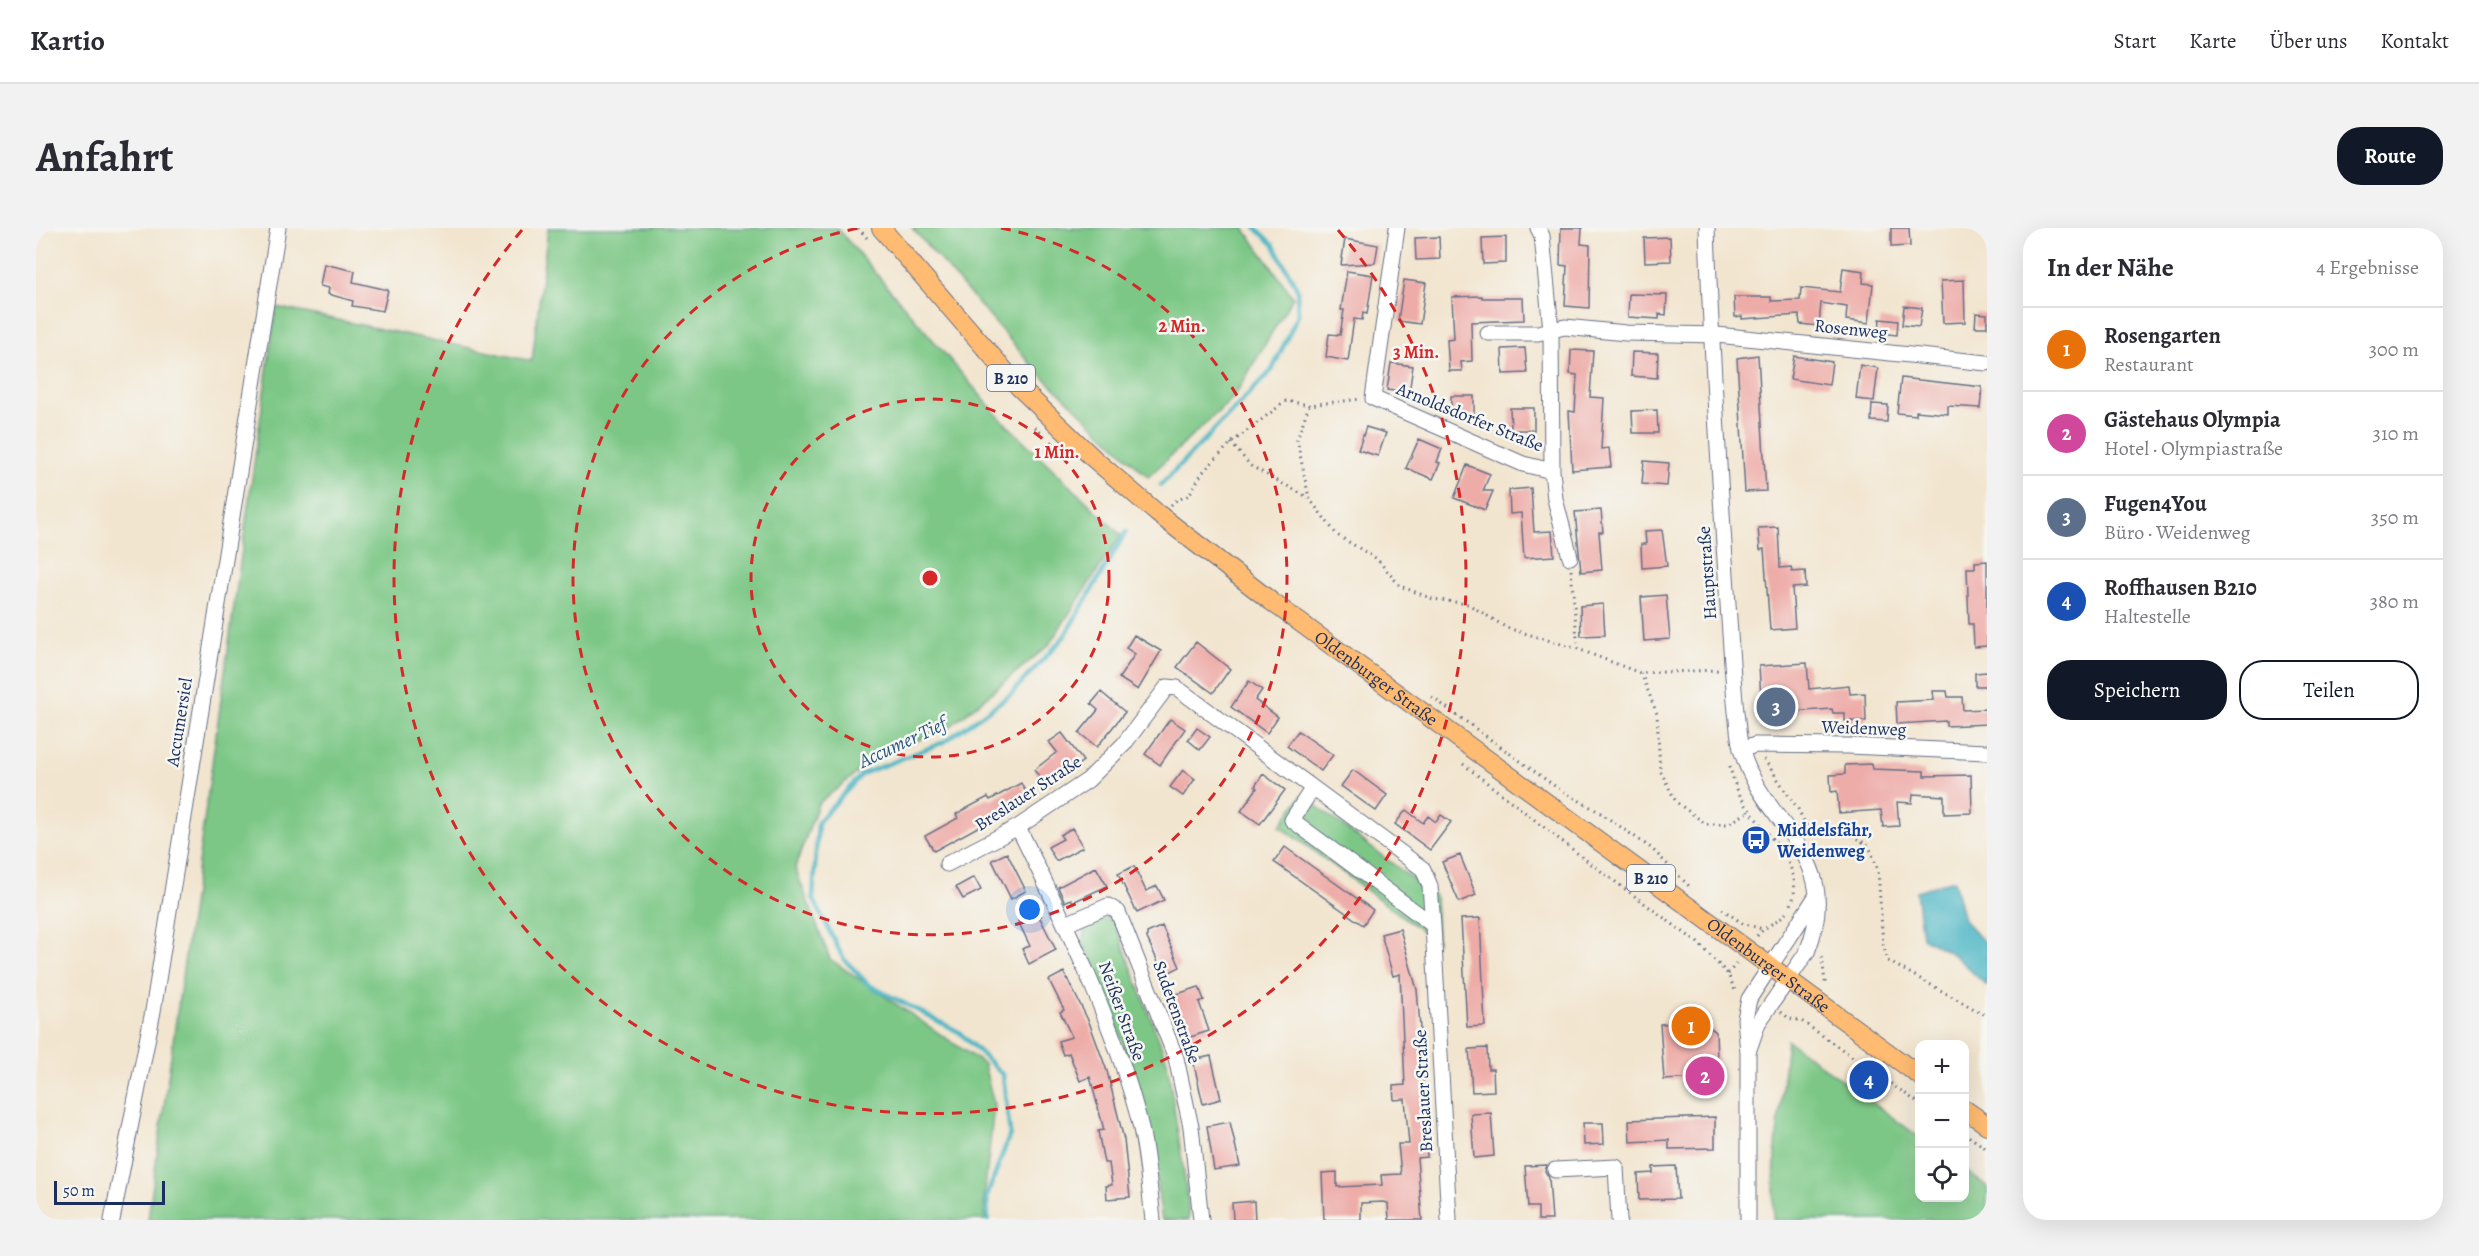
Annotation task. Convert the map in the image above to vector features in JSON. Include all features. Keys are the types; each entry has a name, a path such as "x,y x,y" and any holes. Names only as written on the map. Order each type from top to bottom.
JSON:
{"main road":[{"name":"Oldenburger Straße","path":"881,228 1019,387 1093,458 1157,513 1272,602 1915,1072"},
{"path":"1969,1111 1987,1125"}],"street":[{"name":"Accumersiel","path":"112,1220 153,1011 278,228"},
{"name":"Arnoldsdorfer Straße","path":"1397,228 1373,398 1523,464 1552,471"},
{"name":"Arnoldsdorfer Straße","path":"1538,228 1542,236 1551,330 1552,471 1555,499 1570,556"},
{"name":"Hauptstraße","path":"1707,228 1711,335 1733,686 1748,748 1748,770 1804,852 1813,871 1817,895 1812,940 1808,952 1758,1023 1748,1052"},
{"path":"1488,333 1538,333 1565,327 1626,333 1711,335"},
{"name":"Rosenweg","path":"1711,335 1987,363"},
{"name":"Breslauer Straße","path":"947,864 1018,827 1088,780 1124,744 1167,687 1177,688 1423,869 1430,886 1433,925 1449,1220"},
{"name":"Weidenweg","path":"1748,748 1848,746 1987,752"},
{"path":"1312,789 1292,820 1433,925"},
{"name":"Neißer Straße","path":"1018,827 1066,924 1100,1000 1138,1118 1153,1220"},
{"path":"1748,1220 1748,1052 1745,1019 1749,999 1817,895"},
{"name":"Sudetenstraße","path":"1066,924 1108,906 1118,912 1176,1058 1191,1127 1201,1220"},
{"path":"1555,1170 1616,1167 1619,1220"}],"path":[{"name":"Arnoldsdorfer Straße","path":"1163,498 1171,505 1189,495 1202,474 1231,443 1287,401 1309,405 1373,398"},
{"path":"1309,405 1297,440 1310,498 1337,535 1377,559 1400,586 1433,599 1468,604 1507,628 1578,649 1640,673 1720,670"},
{"path":"1231,443 1251,466 1310,498"},
{"path":"1570,556 1578,649"},
{"path":"1640,673 1657,714 1660,770 1676,802 1706,824 1728,824 1750,811"},
{"path":"1426,692 1556,787 1599,812 1651,848 1693,889"},
{"path":"1748,748 1798,809 1815,844"},
{"path":"1461,762 1586,860 1698,943 1728,974 1737,998"},
{"path":"1810,834 1819,832 1853,836 1869,846 1878,870 1883,944 1888,961 1987,1016"},
{"path":"1718,906 1742,923 1762,929 1772,925"},
{"path":"1821,962 1823,952"},
{"path":"1790,1019 1800,1020 1915,1100"},
{"path":"1969,1136 1987,1149"}],"green space":[{"path":"548,228 837,228 999,417 1121,535 1048,646 947,729 881,754 818,804 795,868 830,959 984,1064 994,1105 984,1199 985,1220 148,1220 276,307 532,361"},
{"path":"912,228 1244,228 1293,297 1234,397 1148,477 1037,371"},
{"path":"1302,795 1435,896 1437,942 1280,826"},
{"path":"1099,918 1114,921 1167,1061 1189,1220 1162,1220 1147,1120 1108,997 1083,944 1086,925"},
{"path":"1787,1040 1915,1134 1915,1202 1969,1202 1969,1173 1987,1187 1987,1220 1773,1220 1775,1156"}],"water":[{"path":"1954,880 1964,920 1987,945 1987,986 1954,955 1922,937 1916,891"}],"building":[{"path":"1561,228 1582,228 1581,244 1590,245 1589,308 1565,306 1567,266 1560,265"},
{"path":"1891,228 1909,228 1910,246 1891,247"},
{"path":"1439,237 1440,259 1416,260 1415,238"},
{"path":"1506,237 1506,263 1483,264 1482,238"},
{"path":"1670,237 1671,261 1645,262 1644,238"},
{"path":"1345,239 1378,245 1375,263 1341,265"},
{"path":"324,264 355,271 353,282 388,290 383,311 352,306 353,301 328,294 329,288 320,286"},
{"path":"1843,268 1864,271 1863,283 1873,284 1869,323 1846,320 1847,307 1821,303 1819,326 1800,324 1799,315 1742,319 1742,316 1735,317 1734,297 1771,297 1771,301 1800,300 1801,288 1840,292"},
{"path":"1347,271 1373,275 1367,314 1363,313 1362,320 1354,319 1348,361 1326,357 1329,334 1340,335"},
{"path":"1404,280 1426,283 1420,324 1398,321"},
{"path":"1964,280 1965,322 1943,323 1941,281"},
{"path":"1629,294 1667,295 1666,315 1659,314 1659,319 1628,317"},
{"path":"1482,296 1482,298 1523,298 1524,320 1471,322 1472,361 1461,362 1462,371 1449,371 1447,340 1454,339 1452,297"},
{"path":"1904,306 1922,308 1919,327 1902,325"},
{"path":"1976,313 1987,314 1987,327 1975,327"},
{"path":"1880,319 1898,321 1897,335 1879,333"},
{"path":"1525,348 1527,373 1503,374 1502,349"},
{"path":"1571,350 1593,351 1590,397 1604,398 1601,449 1609,448 1611,467 1572,470 1569,411 1575,412 1577,375 1570,374"},
{"path":"1632,352 1658,353 1657,378 1631,376"},
{"path":"1758,355 1766,491 1745,492 1737,358"},
{"path":"1794,356 1832,362 1829,385 1790,379"},
{"path":"1391,363 1413,366 1409,393 1387,390"},
{"path":"1860,365 1878,368 1874,401 1856,399"},
{"path":"1901,378 1982,387 1980,408 1948,406 1948,414 1916,411 1916,415 1897,413"},
{"path":"1451,396 1474,396 1474,416 1451,416"},
{"path":"1872,404 1888,405 1887,422 1871,421"},
{"path":"1510,408 1534,408 1534,430 1511,430"},
{"path":"1657,410 1658,433 1633,433 1632,411"},
{"path":"1366,427 1386,433 1378,456 1358,450"},
{"path":"1419,439 1442,449 1437,462 1440,463 1433,479 1406,468"},
{"path":"1644,461 1669,463 1667,486 1642,484"},
{"path":"1467,465 1490,474 1483,491 1493,491 1485,510 1454,498"},
{"path":"1531,488 1534,532 1552,531 1554,556 1524,558 1521,513 1510,514 1509,490"},
{"path":"1601,510 1603,532 1599,532 1602,570 1581,572 1575,512"},
{"path":"1778,527 1780,568 1791,567 1792,572 1805,571 1806,587 1792,588 1795,628 1770,630 1764,549 1760,550 1758,528"},
{"path":"1662,530 1667,566 1642,568 1641,544 1646,544 1645,531"},
{"path":"1987,561 1987,646 1974,647 1973,624 1969,624 1967,568 1975,568 1975,562"},
{"path":"1666,595 1670,639 1644,641 1641,597"},
{"path":"1603,604 1605,635 1581,636 1580,606"},
{"path":"1134,635 1161,651 1138,690 1119,678 1135,654 1126,648"},
{"path":"1196,642 1230,669 1213,693 1177,667"},
{"path":"1807,663 1809,689 1849,685 1850,694 1865,693 1866,721 1845,721 1845,713 1833,713 1832,709 1762,714 1759,666"},
{"path":"1987,672 1987,686 1975,686 1975,673"},
{"path":"1249,681 1262,690 1255,700 1278,717 1267,733 1231,707"},
{"path":"1933,691 1947,691 1948,697 1962,697 1963,710 1987,709 1987,724 1946,726 1946,721 1897,724 1896,702 1934,700"},
{"path":"1101,692 1125,712 1097,747 1079,733 1098,710 1091,704"},
{"path":"1170,719 1185,729 1160,765 1145,754"},
{"path":"1197,728 1210,737 1200,750 1188,740"},
{"path":"1298,731 1333,755 1321,771 1287,746"},
{"path":"1062,733 1083,761 1048,787 1034,770 1057,752 1049,742"},
{"path":"1872,764 1873,769 1924,771 1924,776 1971,775 1972,813 1944,814 1944,796 1913,794 1912,803 1897,802 1899,826 1883,827 1881,810 1839,813 1837,791 1831,792 1830,775 1845,774 1845,765"},
{"path":"1183,770 1195,779 1183,796 1170,787"},
{"path":"1353,770 1387,795 1376,811 1341,786"},
{"path":"1263,774 1285,790 1260,824 1241,811 1257,788 1255,786"},
{"path":"1021,783 1029,799 934,851 925,836 958,818 956,814 988,797 990,800"},
{"path":"1406,810 1423,823 1428,816 1436,822 1441,815 1451,822 1430,850 1395,824"},
{"path":"1072,828 1083,847 1056,861 1048,847 1063,839 1060,835"},
{"path":"1285,847 1373,910 1363,925 1274,862"},
{"path":"1007,853 1026,891 1011,899 992,860"},
{"path":"1460,855 1476,895 1459,902 1442,862"},
{"path":"1134,866 1146,891 1157,886 1164,900 1137,913 1118,874"},
{"path":"1096,867 1107,886 1073,902 1071,899 1065,902 1058,887"},
{"path":"974,877 981,890 963,899 956,887"},
{"path":"1037,912 1056,950 1029,964 1022,949 1030,946 1018,921"},
{"path":"1480,918 1485,1026 1467,1027 1461,919"},
{"path":"1162,926 1180,967 1164,975 1147,938 1147,933"},
{"path":"1400,929 1417,990 1419,1013 1427,1157 1417,1158 1422,1220 1389,1220 1388,1203 1383,1202 1361,1203 1361,1220 1324,1220 1322,1173 1337,1172 1337,1187 1382,1185 1381,1175 1401,1174 1398,1144 1409,1144 1405,1099 1394,1100 1393,1086 1405,1085 1400,974 1393,976 1381,934"},
{"path":"1064,972 1089,1022 1107,1071 1124,1140 1130,1197 1107,1199 1106,1186 1112,1185 1109,1163 1104,1163 1098,1131 1104,1130 1090,1077 1080,1081 1069,1053 1063,1055 1058,1041 1072,1037 1060,1012 1064,1010 1049,980"},
{"path":"1199,987 1204,1000 1199,1002 1209,1031 1187,1038 1174,995"},
{"path":"1694,1022 1697,1025 1705,1024 1716,1032 1718,1085 1698,1085 1697,1078 1664,1080 1660,1024"},
{"path":"1487,1048 1488,1069 1493,1069 1494,1091 1472,1092 1469,1049"},
{"path":"1211,1056 1221,1099 1203,1104 1193,1060"},
{"path":"1491,1113 1494,1156 1474,1158 1471,1114"},
{"path":"1715,1117 1715,1148 1669,1149 1669,1140 1630,1142 1629,1120"},
{"path":"1230,1122 1240,1166 1214,1170 1207,1126"},
{"path":"1583,1123 1603,1123 1604,1144 1584,1145"},
{"path":"1547,1165 1545,1171 1549,1178 1552,1220 1538,1220 1538,1207 1528,1207 1525,1166"},
{"path":"1676,1166 1678,1199 1639,1200 1638,1174 1653,1173 1653,1167"},
{"path":"1254,1201 1255,1220 1233,1220 1232,1203"}],"waterway":[{"name":"Accumer Tief","path":"1161,485 1272,370 1298,315 1297,288 1273,244 1256,228"},
{"name":"Accumer Tief","path":"988,1220 987,1196 1010,1134 1003,1075 959,1032 869,985 843,958 813,898 818,822 862,774 944,742 1010,695 1064,637 1126,532"}],"place":[{"name":"Fugen4You","path":"1776,707"},
{"name":"Middelsfähr, Weidenweg","path":"1756,840"},
{"name":"Rosengarten","path":"1691,1026"},
{"name":"Gästehaus Olympia","path":"1705,1076"},
{"name":"Roffhausen B210","path":"1869,1080"}]}
